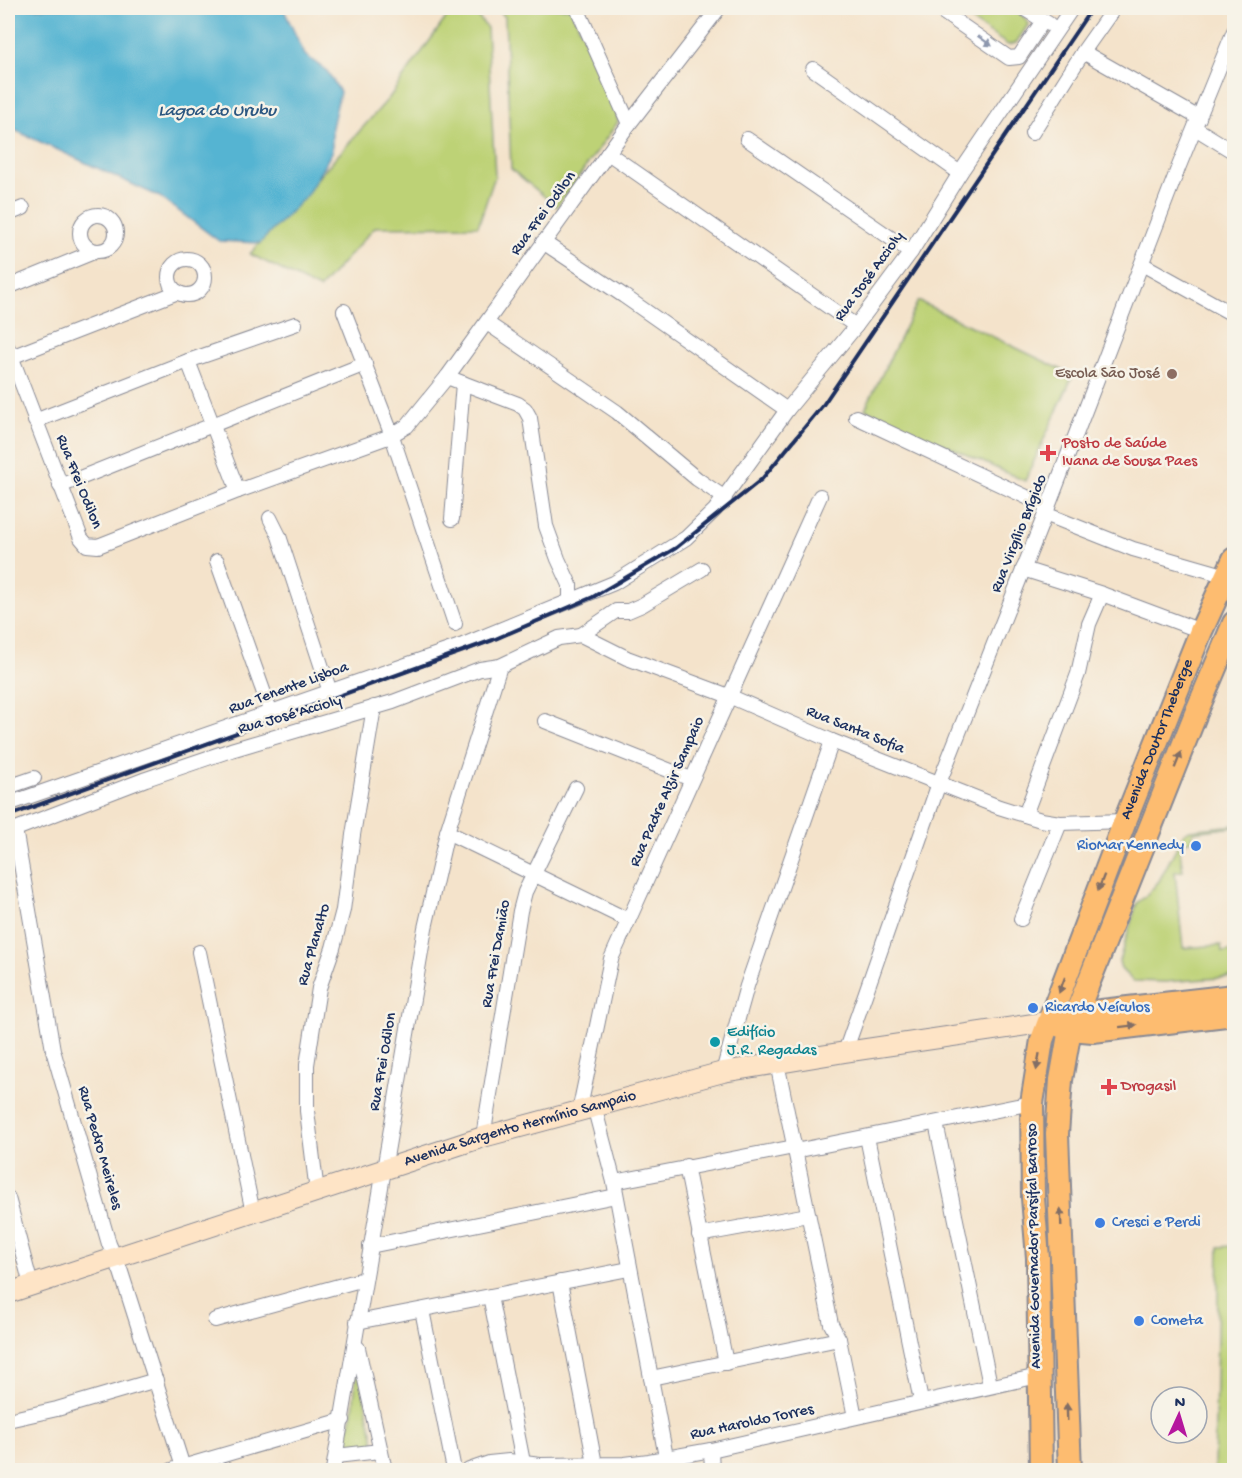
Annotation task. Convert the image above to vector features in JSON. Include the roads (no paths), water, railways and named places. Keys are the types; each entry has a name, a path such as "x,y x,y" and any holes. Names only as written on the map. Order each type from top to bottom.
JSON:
{"main road":[{"name":"Avenida Doutor Theberge","path":"1047,1022 1201,631 1231,568"},
{"name":"Avenida Doutor Theberge","path":"1072,1021 1234,623"},
{"path":"1172,704 1181,714 1196,713"},
{"path":"1095,964 1097,981 1102,993 1108,998 1188,1002"},
{"name":"Avenida Sargento Hermínio Sampaio","path":"8,1293 483,1137 723,1072 845,1052 1234,996"},
{"name":"Avenida Sargento Hermínio Sampaio","path":"1072,1021 1094,1031 1234,1014"},
{"name":"Avenida Governador Parsifal Barroso","path":"1070,1470 1058,1134 1061,1080 1072,1021"},
{"name":"Avenida Governador Parsifal Barroso","path":"1041,1470 1038,1258 1033,1198 1032,1103 1047,1022"}],"street":[{"path":"577,8 628,124"},
{"name":"Rua Frei Odilon","path":"9,352 81,538 87,545 99,546 238,491 388,437 407,426 447,377 628,124 719,8"},
{"path":"937,8 1013,59 1019,57 1043,21"},
{"path":"1023,8 1057,30"},
{"name":"Rua José Accioly","path":"725,498 787,410 856,326 911,252 960,173 1072,8"},
{"path":"1032,133 1114,8"},
{"name":"Rua Virgílio Brígido","path":"845,1052 939,783 1234,31"},
{"path":"1083,52 1197,123 1234,152"},
{"path":"813,69 960,173"},
{"path":"747,139 911,252"},
{"path":"608,153 856,326"},
{"path":"8,214 23,208"},
{"path":"543,242 787,410"},
{"path":"8,287 96,251"},
{"path":"1142,264 1234,315"},
{"path":"9,352 178,292"},
{"path":"344,310 391,434 455,624"},
{"path":"487,323 617,412 697,479 725,498"},
{"path":"35,421 188,361 295,324"},
{"path":"188,361 238,491"},
{"path":"60,486 365,364"},
{"path":"447,377 518,404 525,409 530,418 546,526 558,559 576,594"},
{"path":"452,519 463,383"},
{"path":"856,417 1047,511 1133,549 1231,568"},
{"name":"Rua Padre Alzir Sampaio","path":"587,1109 611,959 820,496"},
{"name":"Rua Tenente Lisboa","path":"8,804 464,645 576,594 614,583 686,538 725,498"},
{"path":"270,518 279,537 330,692"},
{"path":"217,561 271,713"},
{"path":"581,635 616,611 628,611 642,605 702,569"},
{"path":"1023,569 1102,594 1201,631"},
{"path":"1025,815 1078,674 1089,624 1102,594"},
{"name":"Rua José Accioly","path":"11,831 221,753 374,707 480,669 500,666 559,638 581,635"},
{"name":"Rua Santa Sofia","path":"581,635 627,658 729,696 832,741 999,807 1060,823 1125,821"},
{"name":"Rua Frei Odilon","path":"333,1470 424,928 447,832 500,666"},
{"name":"Rua Planalto","path":"317,1192 307,1111 308,1065 319,988 343,910 374,707"},
{"path":"545,721 691,779"},
{"path":"723,1072 751,975 832,741"},
{"path":"8,787 34,778"},
{"name":"Rua Frei Damião","path":"483,1137 525,892 576,788"},
{"path":"1021,919 1060,823"},
{"name":"Rua Pedro Meireles","path":"11,831 53,1050 115,1259 156,1380 178,1469"},
{"path":"447,832 628,920"},
{"path":"200,952 253,1213"},
{"path":"777,1063 831,1324 839,1340 855,1417"},
{"path":"614,1182 686,1166 867,1137 1032,1103"},
{"path":"587,1109 614,1182 666,1457"},
{"path":"936,1123 990,1385"},
{"path":"867,1137 921,1401"},
{"path":"686,1166 726,1363"},
{"path":"370,1246 616,1196"},
{"path":"8,1198 31,1286"},
{"path":"699,1235 807,1215"},
{"path":"357,1322 629,1269"},
{"path":"215,1320 364,1279"},
{"path":"560,1282 595,1464"},
{"path":"490,1296 523,1462"},
{"path":"422,1310 454,1470"},
{"path":"356,1340 385,1470"},
{"path":"651,1378 839,1340"},
{"name":"Rua Haroldo Torres","path":"469,1470 489,1464 523,1462 540,1468 649,1461 711,1450 990,1385 1038,1376"},
{"path":"8,1420 66,1407 156,1380"},
{"path":"178,1469 343,1420"},
{"path":"711,1450 712,1470"},
{"path":"336,1456 380,1451"}],"water":[{"name":"Lagoa do Urubu","path":"8,8 283,8 305,55 327,71 340,92 332,127 332,152 307,195 260,243 219,241 160,197 8,127"}],"railway":[{"path":"8,816 493,640 593,597 676,548 762,479 823,405 1092,8"}],"place":[{"name":"Escola São José","path":"1172,374"},
{"name":"Posto de Saúde Ivana de Sousa Paes","path":"1048,453"},
{"name":"RioMar Kennedy","path":"1196,846"},
{"name":"Ricardo Veículos","path":"1033,1008"},
{"name":"Edifício J.R. Regadas","path":"715,1042"},
{"name":"Drogasil","path":"1109,1087"},
{"name":"Cresci e Perdi","path":"1100,1223"},
{"name":"Cometa","path":"1139,1321"}]}
